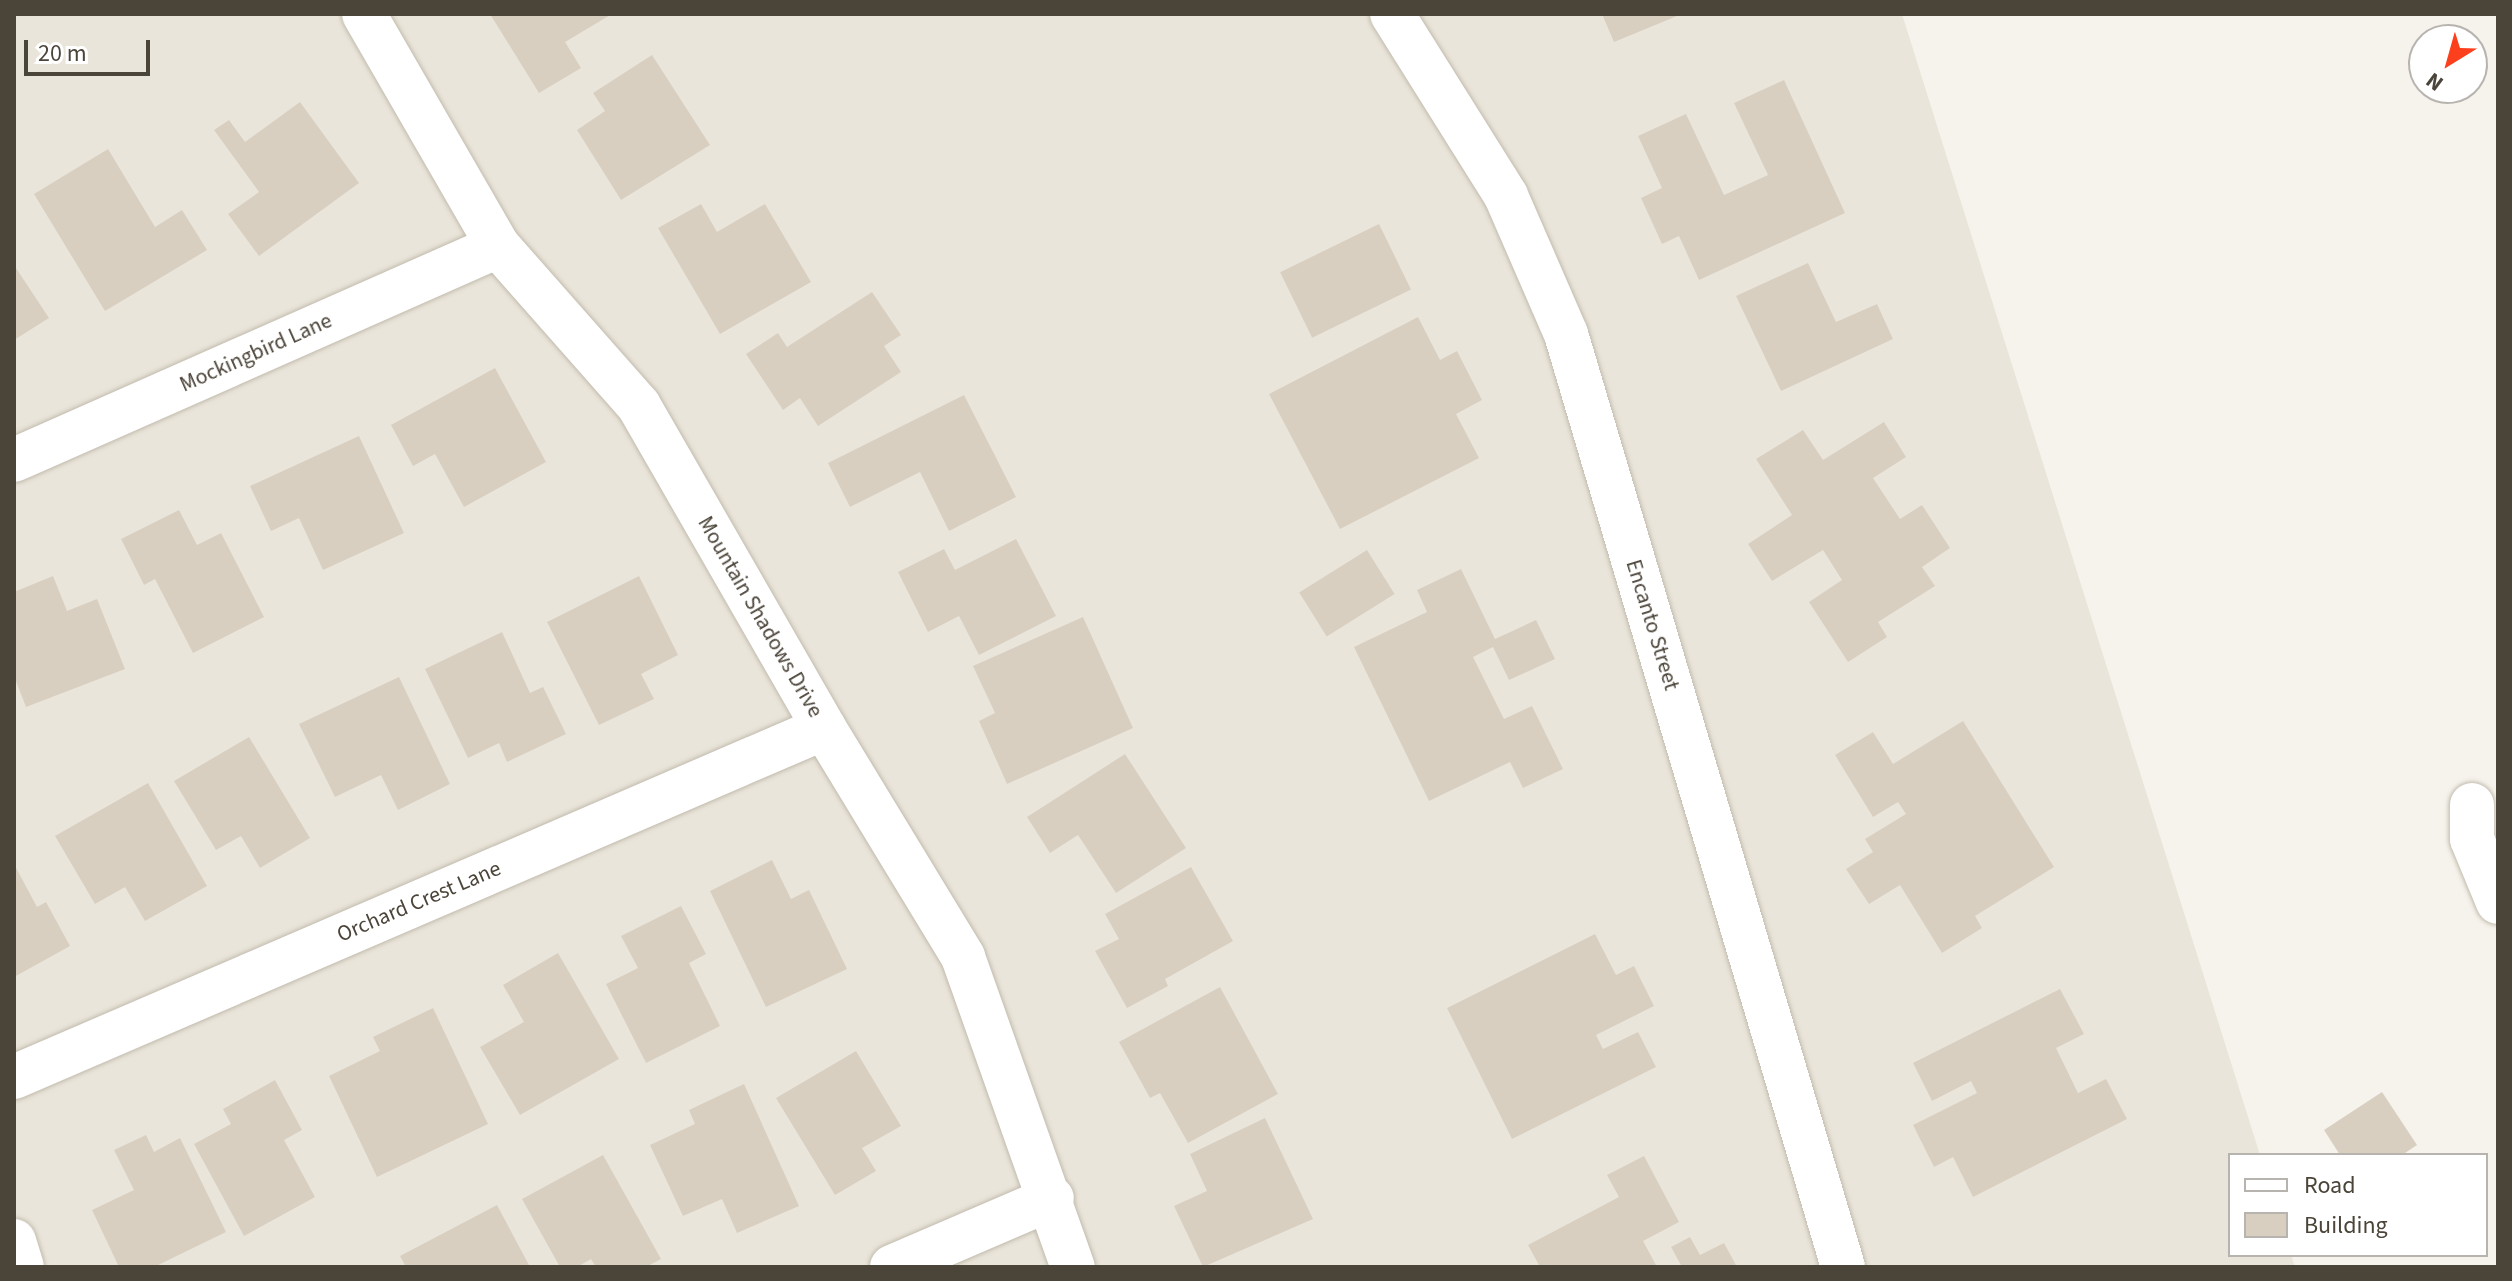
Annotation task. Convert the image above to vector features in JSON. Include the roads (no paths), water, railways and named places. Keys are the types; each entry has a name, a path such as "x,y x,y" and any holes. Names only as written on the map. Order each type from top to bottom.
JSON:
{"street":[{"name":"Mountain Shadows Drive","path":"364,14 498,246 639,406 824,728 963,957 1052,1198 1073,1267"},
{"name":"Encanto Street","path":"1392,14 1506,196 1566,334 1843,1267"},
{"name":"Mockingbird Lane","path":"14,460 498,246"},
{"name":"Orchard Crest Lane","path":"14,1077 824,728"},
{"path":"2472,805 2472,839 2498,902"},
{"path":"892,1267 1052,1198"},
{"path":"14,1241 22,1267"}]}
